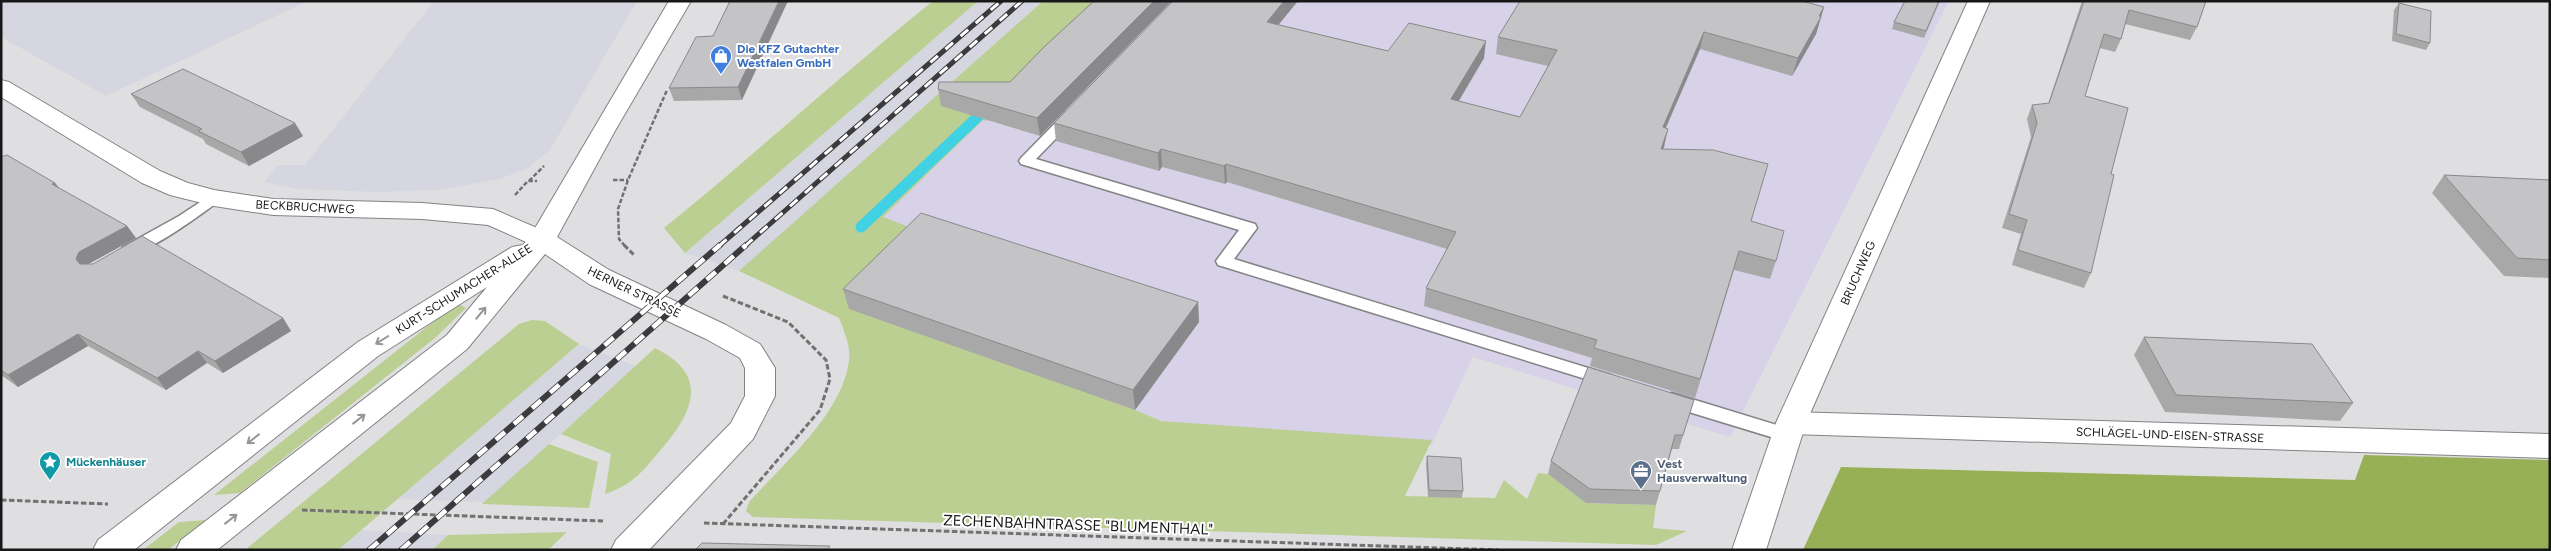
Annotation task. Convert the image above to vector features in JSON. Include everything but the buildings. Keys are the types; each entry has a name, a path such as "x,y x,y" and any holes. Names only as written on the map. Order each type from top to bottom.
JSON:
{"street":[{"path":"542,240 604,129 680,1"},
{"name":"BRUCHWEG","path":"1749,550 1789,429 1979,1"},
{"name":"BECKBRUCHWEG","path":"1,87 151,177 179,189 214,198 273,207 422,211 493,217 542,240"},
{"name":"KURT-SCHUMACHER-ALLEE","path":"110,550 368,349 542,240"},
{"name":"KURT-SCHUMACHER-ALLEE","path":"193,550 457,342 542,240"},
{"name":"HERNER STRASSE","path":"542,240 599,277 716,332 750,351 760,368 760,396 742,431 657,522 628,550"},
{"name":"SCHLÄGEL-UND-EISEN-STRASSE","path":"1789,429 2550,446"}],"lane":[{"path":"1080,105 1026,161 1249,228 1224,261 1618,383"},
{"path":"119,257 184,220 214,198"},
{"path":"1655,394 1789,429"}],"path":[{"path":"628,180 670,84"},
{"path":"1,500 166,507"},
{"name":"ZECHENBAHNTRASSE \"BLUMENTHAL\"","path":"245,508 554,521 657,522 1499,550"}],"shaded area":[{"path":"1,1 308,1 106,96 1,37"},
{"path":"434,1 637,1 550,150 528,168 500,179 438,190 376,192 296,189 264,182 278,165 305,165"},
{"path":"978,1 1043,1 739,271 685,253"},
{"path":"1043,1 1949,1 1730,437 1473,357 1431,446 1163,426 739,271"},
{"path":"579,344 636,366 485,502 397,499"},
{"path":"361,530 448,535 432,550 337,550"}],"green space":[{"path":"933,1 978,1 685,253 664,228"},
{"path":"1043,1 1115,1 987,121 983,120 883,217 925,233 1135,410 1161,421 1432,440 1405,496 1495,498 1504,480 1527,499 1538,473 1548,474 1587,503 1656,505 1653,528 1687,531 1656,545 753,517 746,511 749,502 794,455 823,419 835,400 844,381 849,361 849,350 839,318 739,271"},
{"path":"457,303 466,308 435,338 240,493 214,495"},
{"path":"532,320 545,321 579,344 338,550 245,550 519,324"},
{"path":"655,348 673,359 684,371 690,383 691,396 687,410 671,438 641,472 622,487 605,494 611,454 561,434"},
{"path":"549,444 598,462 589,508 482,504"},
{"path":"2364,455 2550,460 2550,550 1803,550 1841,467 2355,480"},
{"path":"206,520 168,550 143,550 179,522"},
{"path":"567,532 548,550 432,550 448,535"}],"waterway":[{"path":"861,227 988,107"}],"railway":[{"path":"719,246 1001,1"},
{"path":"745,246 1022,1"},
{"path":"369,550 720,245"},
{"path":"401,550 746,245"}],"place":[{"name":"Die KFZ Gutachter Westfalen GmbH","path":"721,75"},
{"name":"Mückenhäuser","path":"50,481"},
{"name":"Vest Hausverwaltung","path":"1641,490"}]}
